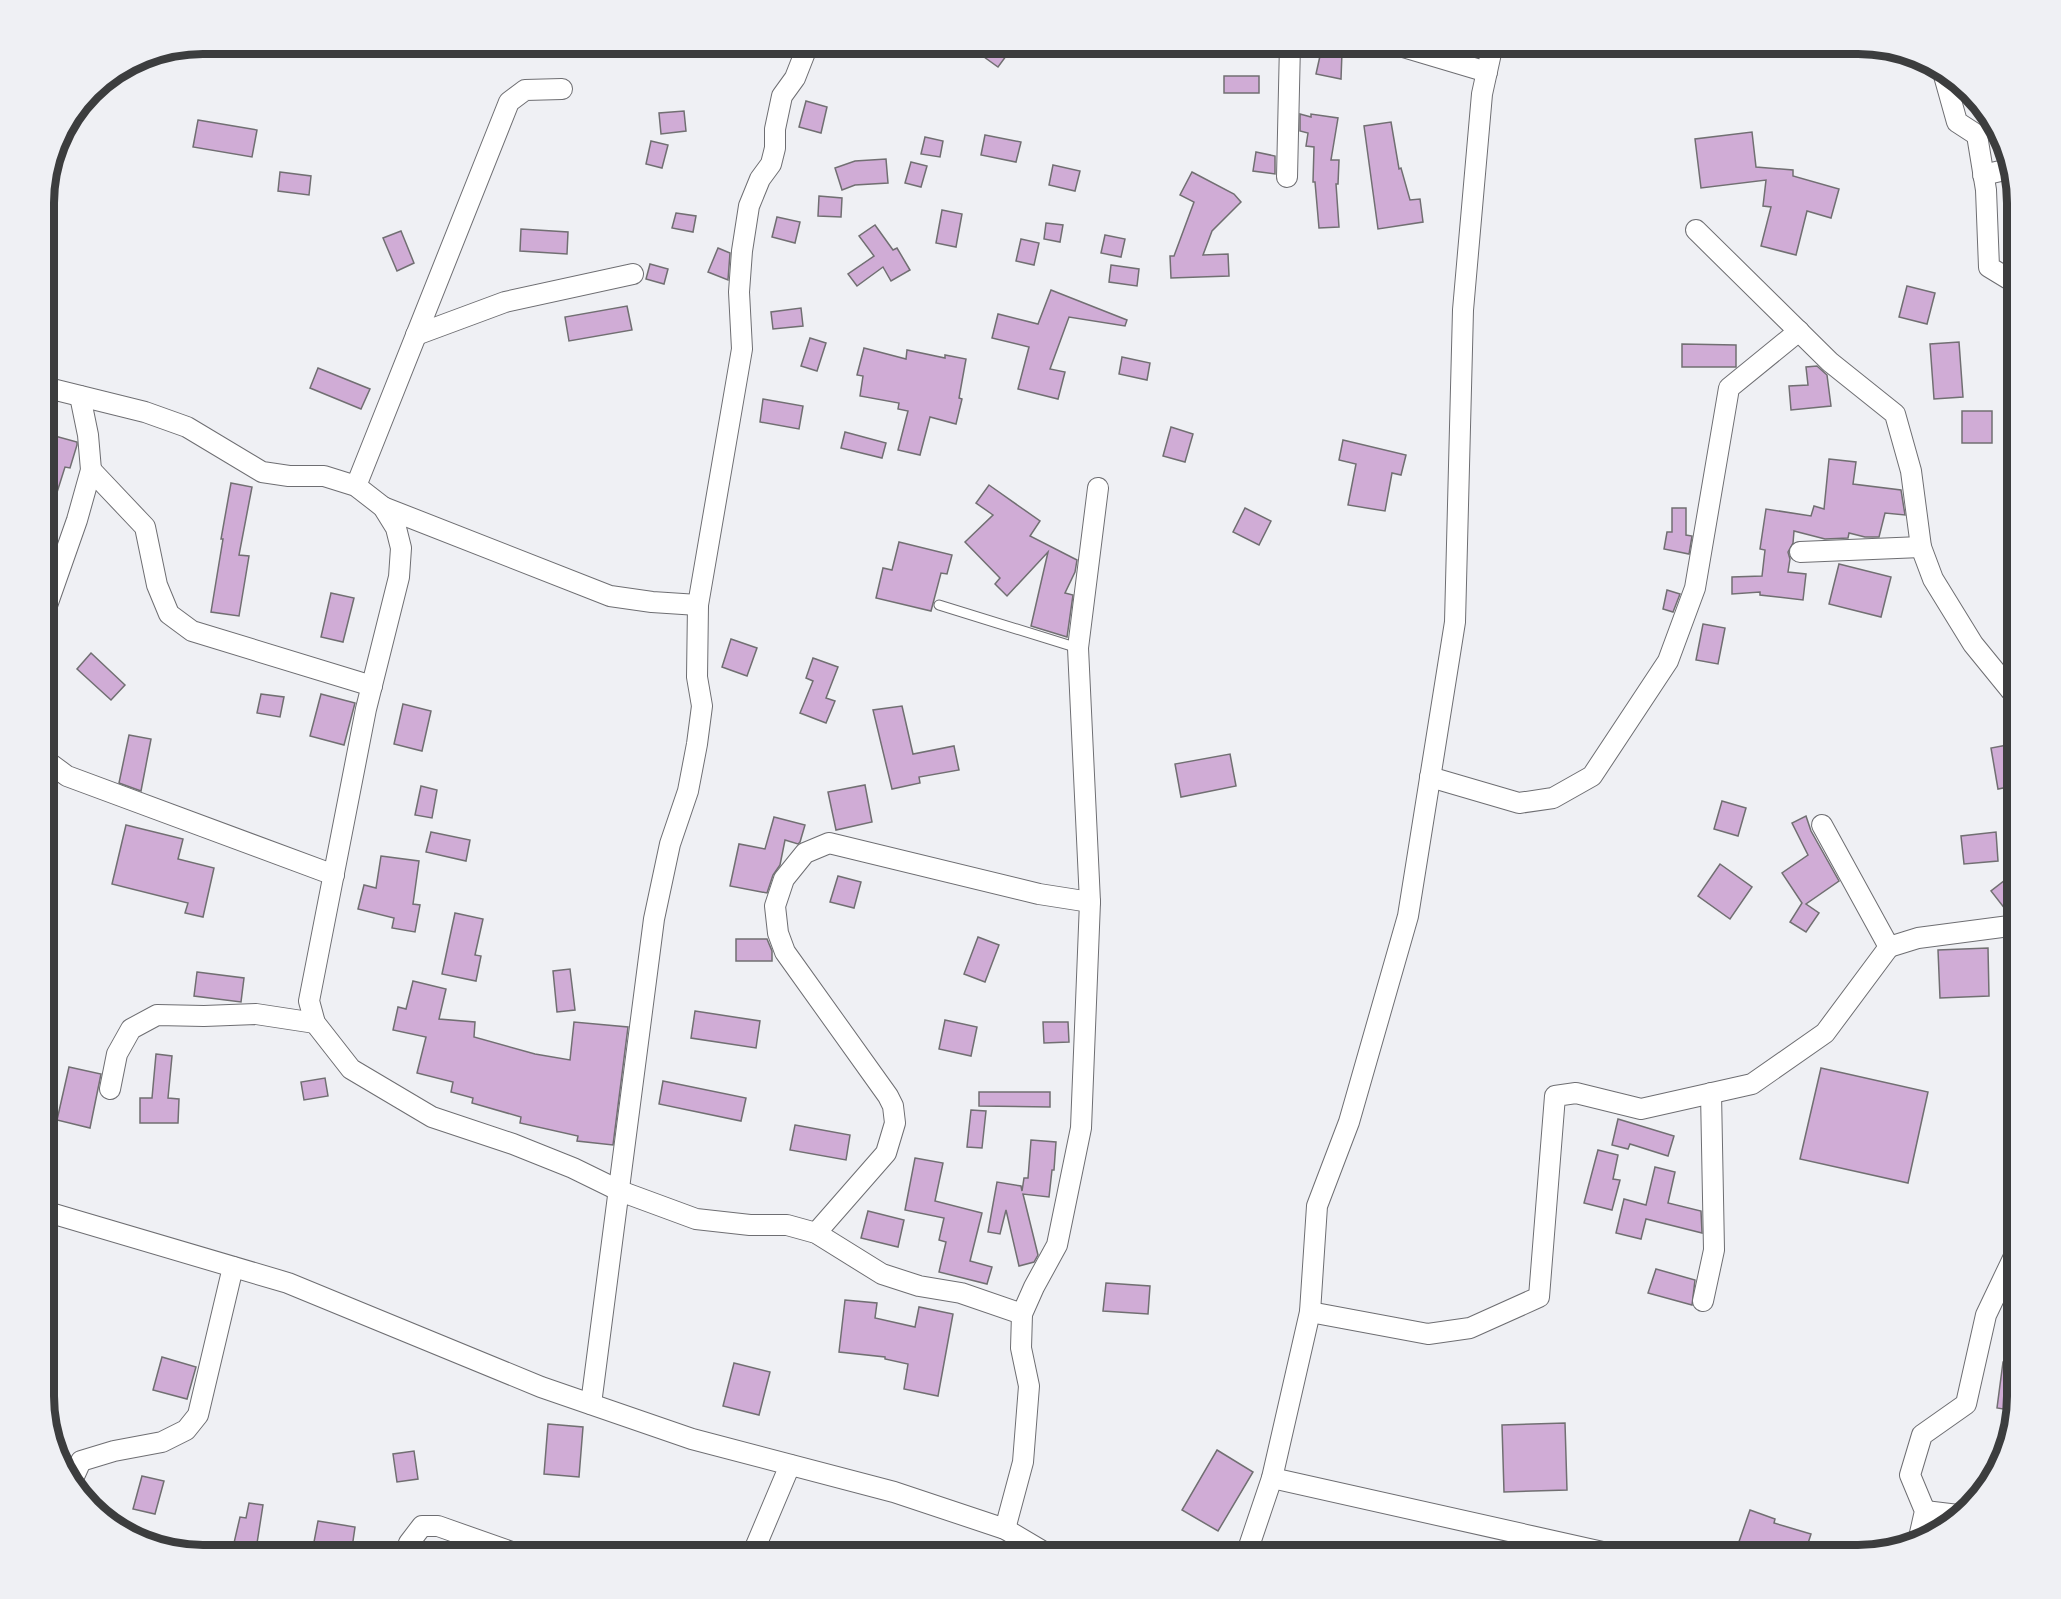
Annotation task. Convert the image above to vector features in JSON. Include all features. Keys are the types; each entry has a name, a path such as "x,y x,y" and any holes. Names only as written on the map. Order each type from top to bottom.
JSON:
{"street":[{"path":"591,1404 654,919 670,844 688,791 702,706 697,677 698,605 742,349 739,292 748,206 760,179 771,165 782,96 795,78 804,54"},
{"path":"1287,177 1290,54"},
{"path":"1427,54 1487,72"},
{"path":"1250,1545 1272,1478 1310,1312 1317,1206 1349,1122 1408,915 1455,622 1463,310 1482,94 1491,54"},
{"path":"1945,82 1957,122 1977,135 1986,190 1989,267 2007,278"},
{"path":"356,486 509,102 525,90 562,89"},
{"path":"1983,175 2003,170"},
{"path":"1696,230 1830,362 1895,414 1911,471 1921,547 1933,579 1973,644 2007,685"},
{"path":"416,335 505,302 633,274"},
{"path":"1430,777 1519,803 1553,798 1592,776 1668,661 1695,588 1729,388 1799,331"},
{"path":"54,390 145,412 187,427 262,472 289,476 324,476 356,486 383,507 610,596 652,603 698,605"},
{"path":"54,586 77,520 91,470 88,435 80,396"},
{"path":"91,470 145,527 157,585 169,614 192,631 372,687"},
{"path":"1005,1529 1024,1451 1029,1386 1021,1348 1022,1314 1057,1245 1081,1128 1090,902 1078,648 1098,488"},
{"path":"383,507 396,528 401,548 399,577 372,687 309,1001 315,1023 351,1069 432,1117 513,1144 573,1168 620,1191 696,1219 750,1225 787,1225 816,1233 882,1274 919,1286 961,1293 1022,1314"},
{"path":"1800,552 1921,547"},
{"path":"54,766 67,776 334,875"},
{"path":"1822,825 1889,947"},
{"path":"816,1233 886,1153 895,1123 893,1106 888,1096 785,952 778,933 775,906 784,879 805,853 829,843 1039,894 1090,902"},
{"path":"1310,1312 1428,1334 1470,1328 1539,1297 1555,1096 1576,1093 1641,1108 1752,1084 1825,1033 1889,947 1918,938 2007,926"},
{"path":"110,1089 117,1054 131,1029 157,1015 256,1014 315,1023"},
{"path":"1703,1302 1714,1250 1711,1093"},
{"path":"54,1214 288,1283 541,1387 692,1439 894,1492 1005,1529 1031,1545"},
{"path":"76,1473 81,1461 114,1451 162,1442 186,1430 198,1415 233,1266"},
{"path":"1920,1532 1925,1511 1910,1475 1922,1435 1966,1404 1986,1315 2007,1272"},
{"path":"757,1545 790,1465"},
{"path":"1272,1478 1567,1545"},
{"path":"1925,1511 1949,1514"},
{"path":"408,1545 422,1526 438,1526 490,1545"}],"lane":[{"path":"939,605 1078,648"}],"building":[{"path":"980,54 1008,54 998,67"},
{"path":"1320,54 1342,54 1341,79 1316,74"},
{"path":"1224,76 1259,76 1259,93 1224,93"},
{"path":"806,101 827,107 821,133 799,127"},
{"path":"684,111 686,131 661,134 659,113"},
{"path":"1300,114 1311,117 1311,114 1338,118 1331,160 1339,160 1338,184 1336,184 1339,227 1319,228 1315,182 1313,182 1314,147 1306,146 1308,133 1300,131"},
{"path":"198,120 257,130 252,157 193,147"},
{"path":"1391,122 1399,169 1401,168 1410,200 1420,199 1423,222 1378,229 1364,126"},
{"path":"1752,132 1756,167 1793,170 1793,176 1839,189 1831,218 1807,211 1796,255 1761,246 1771,207 1763,206 1766,180 1701,188 1695,139"},
{"path":"985,135 1021,142 1016,162 981,155"},
{"path":"925,137 943,141 940,157 921,154"},
{"path":"651,141 668,145 662,168 646,164"},
{"path":"1256,152 1275,156 1275,174 1253,171"},
{"path":"886,159 888,183 855,185 842,190 835,168 855,161"},
{"path":"911,162 927,166 921,187 905,183"},
{"path":"1053,165 1080,171 1075,191 1049,185"},
{"path":"280,172 311,176 309,195 278,191"},
{"path":"1192,172 1234,194 1241,202 1212,231 1203,255 1228,254 1229,276 1171,278 1170,256 1174,256 1194,202 1180,195"},
{"path":"819,196 842,198 841,217 818,216"},
{"path":"942,210 962,214 956,247 936,243"},
{"path":"676,213 696,216 693,232 672,228"},
{"path":"777,217 800,222 795,243 772,237"},
{"path":"1046,223 1063,225 1060,242 1044,239"},
{"path":"875,225 893,250 897,248 910,270 891,281 883,267 857,286 848,274 874,256 859,236"},
{"path":"521,229 568,232 567,254 520,251"},
{"path":"401,231 414,263 397,271 383,238"},
{"path":"1105,235 1125,239 1121,257 1101,253"},
{"path":"1021,239 1039,243 1034,265 1016,261"},
{"path":"718,248 730,253 728,280 708,272"},
{"path":"650,264 668,269 664,284 646,279"},
{"path":"1111,265 1139,269 1137,286 1109,282"},
{"path":"1907,286 1935,293 1927,324 1899,317"},
{"path":"1051,290 1127,320 1125,326 1069,317 1050,369 1065,372 1058,399 1018,389 1029,347 992,338 998,314 1038,324"},
{"path":"627,306 632,330 569,341 565,317"},
{"path":"801,308 803,326 773,329 771,312"},
{"path":"810,338 826,343 817,371 801,366"},
{"path":"1959,342 1963,397 1934,399 1930,344"},
{"path":"1682,344 1736,345 1736,367 1682,367"},
{"path":"864,348 906,359 907,350 945,358 945,355 966,359 959,398 962,399 956,424 930,417 920,455 898,450 908,411 898,409 899,403 860,396 863,376 857,375"},
{"path":"1122,357 1150,363 1147,380 1119,374"},
{"path":"1817,366 1827,375 1831,406 1791,410 1789,386 1808,385 1806,367"},
{"path":"318,368 370,389 361,409 310,388"},
{"path":"763,399 803,406 799,429 760,422"},
{"path":"1962,411 1992,411 1992,443 1962,443"},
{"path":"1171,427 1193,434 1185,462 1163,456"},
{"path":"845,432 886,443 882,458 841,448"},
{"path":"54,436 77,442 70,468 65,467 54,502"},
{"path":"1343,440 1406,455 1401,475 1392,473 1385,511 1348,505 1356,464 1339,460"},
{"path":"1829,459 1856,462 1853,484 1901,490 1905,515 1885,513 1879,537 1865,537 1849,533 1848,538 1825,539 1794,531 1793,543 1788,552 1790,559 1788,572 1806,574 1803,600 1760,595 1760,592 1732,594 1732,577 1762,576 1765,550 1760,549 1766,509 1811,516 1814,506 1824,509"},
{"path":"231,483 252,487 239,555 249,556 239,616 211,612"},
{"path":"989,485 1040,521 1030,536 1077,560 1075,572 1065,593 1073,595 1067,637 1031,626 1048,552 1007,596 995,584 1000,578 965,542 993,515 976,503"},
{"path":"1245,508 1271,521 1259,545 1233,532"},
{"path":"1672,508 1686,508 1686,535 1692,536 1689,554 1664,549 1667,532 1672,532"},
{"path":"899,542 952,555 947,574 941,573 931,611 876,598 883,568 892,570"},
{"path":"1839,564 1891,577 1881,617 1829,604"},
{"path":"1667,590 1680,594 1673,612 1663,609"},
{"path":"331,593 354,598 343,642 321,637"},
{"path":"1703,624 1725,628 1718,664 1696,660"},
{"path":"731,639 757,648 747,676 722,667"},
{"path":"91,653 125,685 111,700 77,669"},
{"path":"813,658 838,667 826,698 835,701 826,723 800,713 813,681 806,678"},
{"path":"261,694 284,697 280,717 257,713"},
{"path":"321,694 355,703 344,745 310,736"},
{"path":"403,704 431,711 422,751 394,744"},
{"path":"902,706 913,754 954,746 959,770 919,777 920,783 892,789 873,710"},
{"path":"129,735 151,739 141,791 119,783"},
{"path":"2007,745 2007,787 1998,789 1991,748"},
{"path":"1230,754 1236,786 1181,797 1175,764"},
{"path":"865,785 872,822 836,830 828,792"},
{"path":"421,786 437,790 432,818 415,815"},
{"path":"1722,801 1746,808 1738,836 1714,829"},
{"path":"1806,816 1811,831 1839,881 1806,904 1819,913 1806,932 1790,922 1802,903 1782,873 1808,855 1792,823"},
{"path":"774,817 805,825 800,842 798,844 785,840 780,865 773,875 767,893 730,886 739,844 765,849"},
{"path":"126,825 183,839 178,859 214,868 203,917 185,913 188,903 112,884"},
{"path":"431,832 470,840 466,861 426,852"},
{"path":"1996,832 1998,861 1964,864 1961,836"},
{"path":"381,856 419,861 413,904 420,905 415,932 392,928 394,918 358,909 364,885 376,888"},
{"path":"1720,864 1752,887 1730,919 1698,896"},
{"path":"838,876 861,882 854,908 830,902"},
{"path":"2007,879 2007,911 1991,891"},
{"path":"455,913 483,919 475,955 481,956 476,981 442,974"},
{"path":"978,937 999,945 985,982 964,974"},
{"path":"736,939 767,939 772,951 772,961 736,961"},
{"path":"1988,948 1989,996 1940,998 1938,950"},
{"path":"570,969 575,1010 557,1012 553,971"},
{"path":"197,972 244,978 241,1002 194,996"},
{"path":"413,981 446,989 439,1019 475,1022 474,1037 535,1054 570,1060 574,1022 628,1027 613,1145 577,1141 578,1136 520,1123 521,1117 472,1103 473,1098 451,1092 453,1082 417,1073 426,1037 393,1030 398,1007 406,1009"},
{"path":"695,1011 760,1021 756,1048 691,1038"},
{"path":"945,1020 977,1027 971,1056 939,1049"},
{"path":"1043,1022 1068,1022 1069,1042 1044,1043"},
{"path":"156,1054 172,1056 168,1098 179,1099 178,1123 140,1123 140,1098 152,1098"},
{"path":"69,1067 101,1074 90,1128 57,1120"},
{"path":"1821,1068 1928,1092 1908,1183 1800,1159"},
{"path":"325,1078 328,1096 304,1100 301,1082"},
{"path":"663,1081 746,1098 741,1121 659,1104"},
{"path":"979,1092 1050,1092 1050,1107 979,1106"},
{"path":"971,1110 986,1111 982,1148 967,1147"},
{"path":"1618,1119 1674,1136 1668,1156 1630,1144 1628,1149 1612,1145"},
{"path":"795,1125 850,1135 846,1160 790,1150"},
{"path":"1031,1140 1056,1142 1054,1170 1052,1170 1049,1197 1023,1194 1038,1255 1034,1262 1019,1266 1006,1210 1000,1234 988,1232 997,1182 1021,1186 1022,1191 1024,1178 1028,1178"},
{"path":"1598,1150 1618,1155 1613,1179 1620,1180 1612,1210 1584,1203"},
{"path":"915,1158 943,1163 935,1201 982,1213 970,1261 992,1267 987,1284 939,1272 946,1242 939,1240 944,1218 905,1210"},
{"path":"1655,1167 1675,1172 1668,1203 1701,1211 1702,1233 1646,1219 1641,1239 1616,1233 1624,1199 1646,1205"},
{"path":"868,1211 904,1220 898,1247 861,1238"},
{"path":"1656,1269 1695,1280 1692,1305 1648,1293"},
{"path":"1106,1283 1150,1286 1148,1314 1103,1311"},
{"path":"845,1300 877,1303 875,1318 915,1327 919,1307 953,1314 938,1396 904,1389 908,1364 885,1359 885,1357 839,1352"},
{"path":"162,1357 196,1367 187,1399 153,1390"},
{"path":"2003,1362 2007,1363 2006,1410 1997,1408"},
{"path":"734,1363 770,1372 759,1415 723,1406"},
{"path":"1565,1423 1567,1490 1504,1492 1502,1425"},
{"path":"548,1424 583,1427 579,1477 544,1474"},
{"path":"1217,1450 1253,1472 1218,1531 1182,1510"},
{"path":"414,1451 418,1479 397,1482 393,1454"},
{"path":"142,1476 164,1481 155,1514 133,1509"},
{"path":"249,1503 263,1505 257,1545 234,1545 240,1517 246,1518"},
{"path":"1750,1510 1775,1519 1774,1523 1811,1534 1808,1545 1738,1545"},
{"path":"318,1521 355,1527 352,1545 314,1542"}]}
